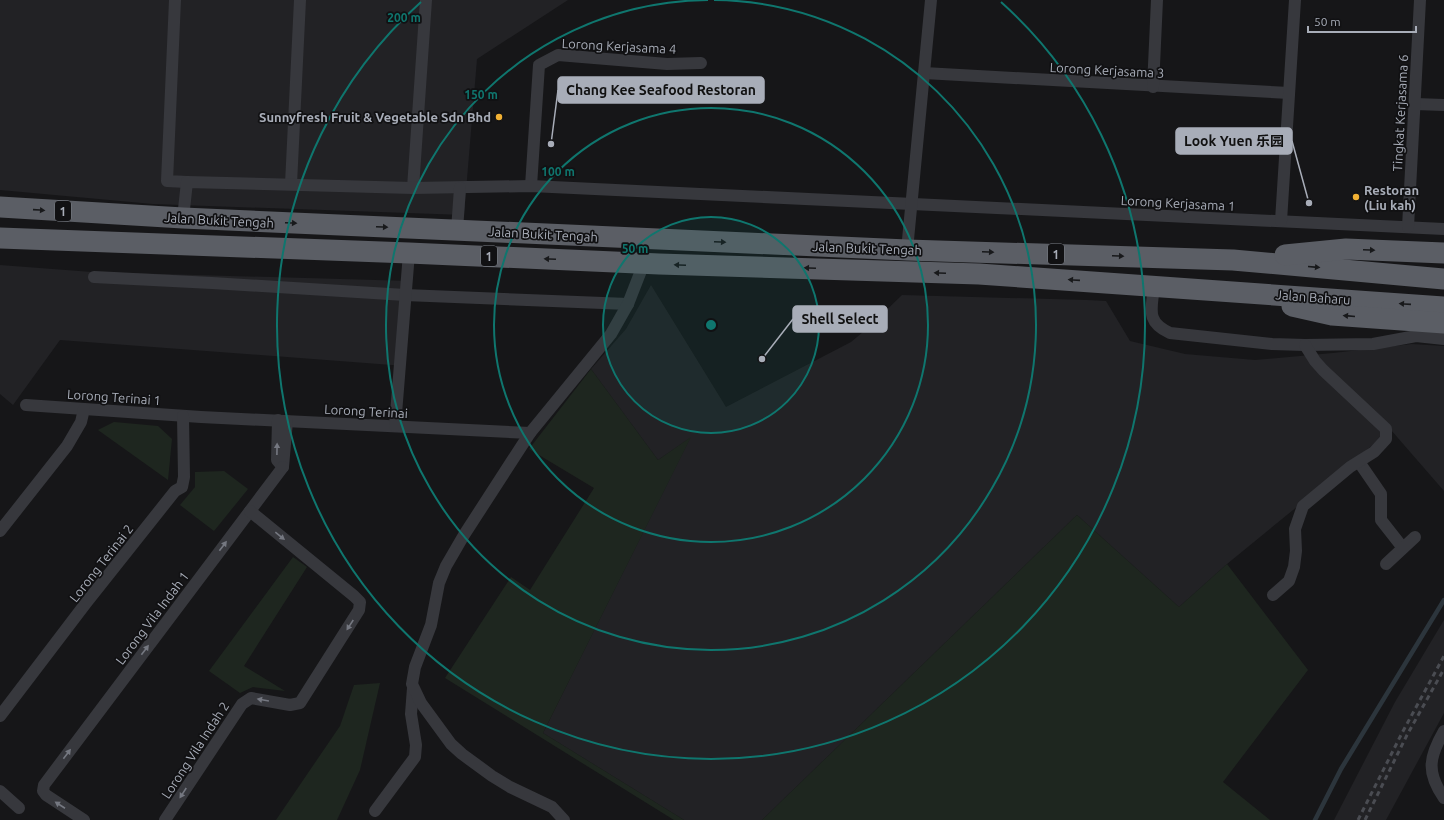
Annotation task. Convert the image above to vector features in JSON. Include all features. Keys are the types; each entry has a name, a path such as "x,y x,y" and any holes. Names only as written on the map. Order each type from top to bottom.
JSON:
{"highway":[{"name":"Jalan Bukit Tengah","path":"0,207 183,218 907,250 1233,260"},
{"name":"Jalan Bukit Tengah","path":"0,238 644,263 979,274 1183,288"},
{"path":"1233,260 1346,249 1444,253"},
{"name":"1","path":"1233,260 1444,279"},
{"path":"1183,288 1261,300 1332,315 1444,323"},
{"name":"Jalan Baharu","path":"1183,288 1444,307"}],"street":[{"name":"Lorong Kerjasama 1","path":"175,0 167,181 414,188 531,186 1444,229"},
{"path":"291,184 300,0"},
{"path":"414,188 426,0"},
{"path":"907,250 931,0"},
{"path":"1153,86 1157,0"},
{"path":"1281,221 1295,0"},
{"name":"Tingkat Kerjasama 6","path":"1408,228 1420,0"},
{"name":"Lorong Kerjasama 4","path":"531,186 539,64 558,55 667,64 701,63"},
{"name":"Lorong Kerjasama 3","path":"924,73 1289,93"},
{"path":"1415,104 1444,105"},
{"path":"183,218 186,182"},
{"path":"457,230 460,188"},
{"path":"395,426 409,253"},
{"path":"376,811 415,758 416,745 411,714 412,684 415,667 433,621 439,583 442,575 459,543 530,433 611,334 628,304 644,263"},
{"path":"94,278 212,283 405,295 628,304"},
{"path":"1154,286 1151,315 1160,329 1170,333 1272,344 1305,345 1373,344 1416,336 1444,339"},
{"path":"1273,595 1289,581 1294,566 1296,551 1295,529 1303,506 1350,467 1374,452 1386,439 1386,429 1319,366 1305,345"},
{"name":"Lorong Terinai 1","path":"26,405 201,417"},
{"path":"0,531 67,446 81,422 84,409"},
{"name":"Lorong Terinai 2","path":"0,716 86,603 176,491 182,487 184,477 183,416"},
{"name":"Lorong Terinai","path":"201,417 530,433"},
{"name":"Lorong Vila Indah 1","path":"84,820 46,795 43,791 44,785 283,467 282,421"},
{"path":"1359,462 1381,494 1381,520 1403,548"},
{"name":"Lorong Vila Indah 2","path":"166,820 242,704 251,698 290,705 300,703 359,610 360,602 354,596 250,511"},
{"path":"1386,564 1415,537"},
{"path":"413,688 451,744 462,754 510,787 552,807 564,820"},
{"path":"1444,731 1436,745 1431,769 1437,787 1444,798"},
{"path":"0,791 19,808"}],"shaded area":[{"path":"0,0 568,0 477,59 464,215 153,204 0,190"},
{"path":"0,265 92,272 411,281 405,366 60,340 13,405 0,394"},
{"path":"651,285 726,407 851,342 902,295 1106,301 1130,341 1185,354 1255,360 1412,344 1444,346 1444,491 1391,430 1227,564 1179,607 1077,515 762,820 684,820 543,733 690,438 658,460 591,369 626,329"},
{"path":"591,369 658,460 691,437 543,733 684,820 674,820 445,678 511,577 530,590 594,488 529,449"},
{"path":"114,422 158,426 172,439 168,480 98,430"},
{"path":"224,471 248,489 214,531 180,505 195,487 195,472"},
{"path":"1077,515 1179,607 1227,564 1308,670 1223,782 1270,820 762,820"},
{"path":"293,557 307,567 244,666 285,691 253,687 240,693 209,671"},
{"path":"1444,620 1444,713 1386,820 1334,820 1395,702"},
{"path":"380,683 360,770 337,820 276,820 340,726 354,685"}],"waterway":[{"path":"1315,820 1341,769 1444,600"}],"railway":[{"path":"1358,820 1402,733 1444,656"},
{"path":"1365,820 1407,735 1444,669"}],"place":[{"name":"Sunnyfresh Fruit & Vegetable Sdn Bhd","path":"499,117"},
{"name":"Chang Kee Seafood Restoran","path":"551,144"},
{"name":"Restoran (Liu kah)","path":"1356,197"},
{"name":"Look Yuen 乐园","path":"1309,203"},
{"name":"Shell Select","path":"762,359"}]}
